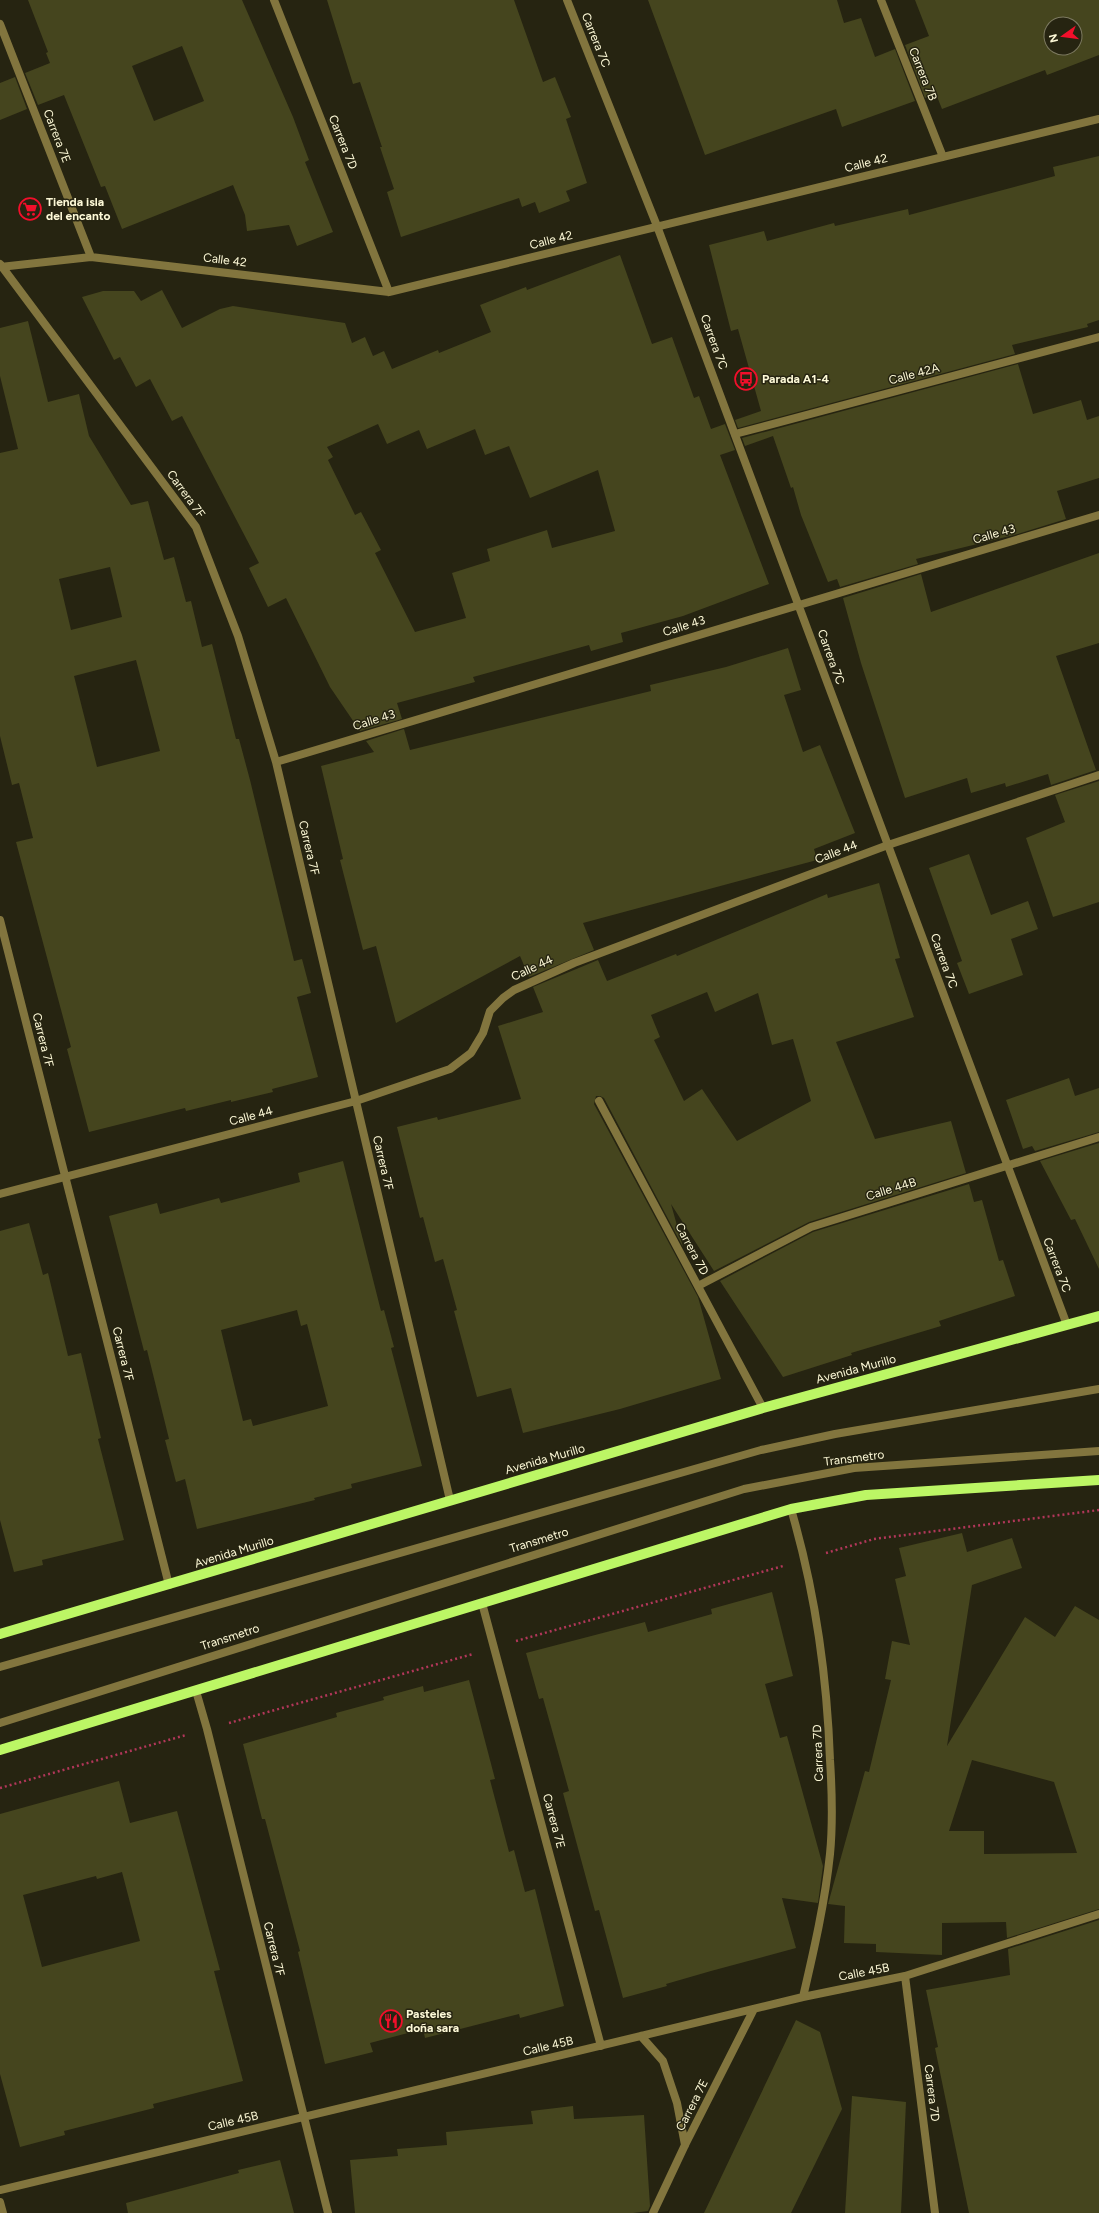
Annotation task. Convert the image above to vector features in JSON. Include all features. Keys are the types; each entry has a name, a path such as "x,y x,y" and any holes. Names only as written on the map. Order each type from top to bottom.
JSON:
{"main road":[{"name":"Avenida Murillo","path":"0,1634 763,1408 1099,1316"},
{"path":"0,1750 790,1510 866,1495 1099,1480"}],"street":[{"name":"Carrera 7D","path":"274,0 389,292"},
{"name":"Carrera 7C","path":"567,0 658,226 1067,1325"},
{"name":"Carrera 7B","path":"880,0 943,157"},
{"name":"Carrera 7E","path":"0,24 91,256"},
{"name":"Calle 42","path":"1,266 91,256 389,292 1099,119"},
{"name":"Carrera 7F","path":"1,266 196,527 238,636 276,762 450,1500"},
{"name":"Calle 42A","path":"735,434 1099,338"},
{"name":"Calle 43","path":"276,762 798,604 1099,515"},
{"name":"Calle 44","path":"0,1194 356,1101 450,1069 471,1053 483,1033 490,1011 514,990 574,963 888,845 1099,775"},
{"name":"Carrera 7F","path":"0,920 169,1585"},
{"name":"Carrera 7D","path":"599,1101 763,1408"},
{"name":"Calle 44B","path":"698,1286 810,1227 1099,1137"},
{"name":"Transmetro","path":"0,1667 761,1450 835,1434 1099,1389"},
{"name":"Transmetro","path":"0,1723 744,1489 854,1468 1099,1451"},
{"name":"Carrera 7D","path":"790,1510 805,1559 822,1653 829,1718 832,1789 830,1853 820,1923 803,1997"},
{"name":"Carrera 7E","path":"482,1603 601,2046"},
{"name":"Carrera 7F","path":"196,1691 207,1729 328,2213"},
{"name":"Calle 45B","path":"0,2190 803,1997 905,1976 1099,1914"},
{"name":"Carrera 7D","path":"905,1976 935,2213"},
{"name":"Carrera 7E","path":"653,2213 685,2145 754,2009"},
{"path":"641,2036 663,2061 677,2102 685,2145"},
{"path":"0,2202 3,2213"}],"path":[{"path":"0,1788 874,1539 1099,1510"}],"building":[{"path":"28,0 242,0 293,117 309,160 305,162 333,232 297,246 289,225 247,231 245,215 233,185 122,229 105,186 101,187 64,95 38,105 25,73 50,63 46,53 48,52","holes":["182,46 204,101 154,121 132,66"]},
{"path":"327,0 514,0 543,82 555,77 571,117 566,119 587,183 566,191 570,201 539,213 535,202 522,207 519,198 401,237 387,192 394,189 380,147 382,147 360,82 353,84"},
{"path":"648,0 837,0 844,23 861,18 875,57 895,49 915,101 842,127 836,109 705,155"},
{"path":"915,0 1099,0 1099,55 1047,75 1045,70 942,109 936,94 925,98 905,45 929,36"},
{"path":"15,77 27,109 0,120 0,83"},
{"path":"1099,156 1099,320 1087,324 1088,327 1012,345 1015,354 738,428 735,420 761,411 738,329 731,331 709,245 764,231 767,241 834,223 835,226 908,209 909,215 1055,176 1053,167"},
{"path":"620,255 652,344 672,337 694,398 699,396 711,429 725,424 735,450 720,455 769,584 683,616 621,633 623,642 591,651 589,645 473,677 475,682 397,703 402,719 360,731 330,687 286,598 268,607 249,568 259,563 182,416 172,421 150,379 136,387 120,357 114,360 82,297 103,291 134,291 141,301 162,290 182,328 220,309 233,306 345,323 352,343 365,337 373,356 384,351 392,369 438,350 439,353 491,332 480,305 526,287 527,290","holes":["378,424 387,444 419,430 427,449 475,429 485,455 509,446 530,498 598,470 615,531 552,548 547,530 487,549 490,561 452,573 466,618 415,632 375,553 381,550 361,512 355,515 328,460 333,457 327,447"]},
{"path":"28,321 48,402 79,394 89,436 131,505 148,501 164,560 174,557 186,602 191,601 202,647 212,644 236,739 239,739 250,780 294,961 302,959 311,993 297,997 318,1077 272,1089 273,1092 186,1111 185,1108 89,1132 67,1049 71,1047 16,842 33,838 19,783 12,785 0,736 0,453 18,449 0,376 0,328","holes":["110,567 122,617 71,630 59,579","136,660 160,751 97,767 74,676"]},
{"path":"1018,364 1033,414 1081,400 1087,420 1099,416 1099,478 1057,491 1066,519 1014,535 916,559 918,564 840,587 837,579 828,582 801,515 793,487 791,488 773,436 745,446 742,438"},
{"path":"1099,553 1099,643 1056,656 1096,770 1051,785 1048,774 1006,787 1005,783 971,793 967,778 905,798 861,663 843,598 921,574 931,612"},
{"path":"788,648 801,690 784,695 803,752 820,745 855,833 814,849 817,860 583,923 594,950 529,977 520,956 396,1023 376,946 363,950 340,860 343,859 321,766 374,752 366,741 404,729 410,750 651,691 650,685 726,667"},
{"path":"1099,781 1099,902 1053,917 1026,838 1065,822 1055,795"},
{"path":"969,854 991,915 1028,901 1038,929 1011,939 1023,975 969,994 957,963 962,961 929,868"},
{"path":"879,883 900,958 895,959 914,1017 836,1042 875,1139 951,1121 966,1173 809,1222 714,1271 671,1204 683,1247 604,1098 596,1096 594,1104 698,1297 721,1379 620,1409 523,1433 511,1388 477,1397 454,1311 457,1310 443,1259 435,1262 423,1217 420,1218 397,1127 437,1117 438,1120 521,1099 498,1026 543,1012 533,987 598,960 607,981 676,954 677,956 827,894 828,898","holes":["707,992 715,1012 758,993 772,1045 793,1039 811,1101 737,1141 702,1089 684,1101 654,1040 660,1037 651,1015"]},
{"path":"1069,1078 1075,1096 1099,1088 1099,1132 1035,1151 1032,1146 1023,1149 1006,1100"},
{"path":"1099,1143 1099,1269 1075,1219 1071,1220 1040,1161"},
{"path":"343,1161 381,1311 384,1310 394,1347 391,1348 422,1466 351,1484 352,1488 314,1498 315,1500 197,1529 185,1479 176,1482 165,1440 169,1439 147,1350 144,1351 109,1216 157,1203 160,1214 219,1198 221,1203 300,1182 298,1173","holes":["297,1310 301,1326 307,1324 328,1406 253,1426 251,1419 243,1421 221,1330"]},
{"path":"969,1184 974,1202 982,1200 999,1261 1003,1260 1015,1296 939,1321 941,1326 851,1353 852,1355 783,1377 720,1281 813,1232"},
{"path":"29,1223 43,1275 48,1273 68,1356 81,1353 101,1438 98,1439 124,1540 42,1560 43,1565 14,1572 0,1520 0,1231"},
{"path":"962,1533 967,1552 1012,1538 1022,1568 972,1585 947,1746 1025,1617 1055,1637 1075,1606 1099,1620 1099,1909 1007,1938 1006,1922 942,1923 942,1955 876,1952 876,1944 844,1943 845,1906 828,1904 865,1771 869,1772 891,1680 885,1679 892,1641 910,1645 895,1579 906,1576 899,1548","holes":["972,1760 1054,1782 1077,1853 984,1854 984,1831 949,1831"]},
{"path":"772,1592 793,1676 765,1684 780,1738 787,1736 823,1866 818,1903 782,1898 796,1948 666,1984 667,1986 623,1998 599,1910 595,1911 563,1793 569,1791 543,1698 539,1699 526,1653 645,1622 648,1632 712,1614 711,1609"},
{"path":"469,1680 495,1779 490,1780 509,1852 514,1850 525,1892 535,1889 564,2006 520,2018 519,2014 425,2038 423,2029 370,2043 373,2052 325,2064 298,1952 300,1951 265,1819 262,1819 243,1744 337,1717 336,1713 384,1700 383,1697 423,1686 424,1692"},
{"path":"119,1781 130,1823 177,1811 220,1970 214,1971 243,2081 153,2104 154,2108 64,2131 65,2135 20,2147 0,2074 0,1814","holes":["122,1872 140,1941 42,1967 23,1895 96,1876 97,1879"]},
{"path":"1099,1920 1099,2213 969,2213 935,2048 938,2047 926,1990 1010,1975 1008,1949"},
{"path":"796,2020 820,2032 842,2109 791,2213 704,2213"},
{"path":"852,2096 906,2102 901,2213 845,2213"},
{"path":"573,2106 574,2119 644,2115 650,2206 648,2211 633,2213 355,2213 350,2160 398,2156 397,2149 447,2145 446,2132 533,2124 531,2111"},
{"path":"280,2160 294,2213 128,2213 126,2203 239,2173 238,2170"}],"place":[{"name":"Tienda isla del encanto","path":"30,209"},
{"name":"Parada A1-4","path":"746,379"},
{"name":"Pasteles doña sara","path":"391,2021"}]}
